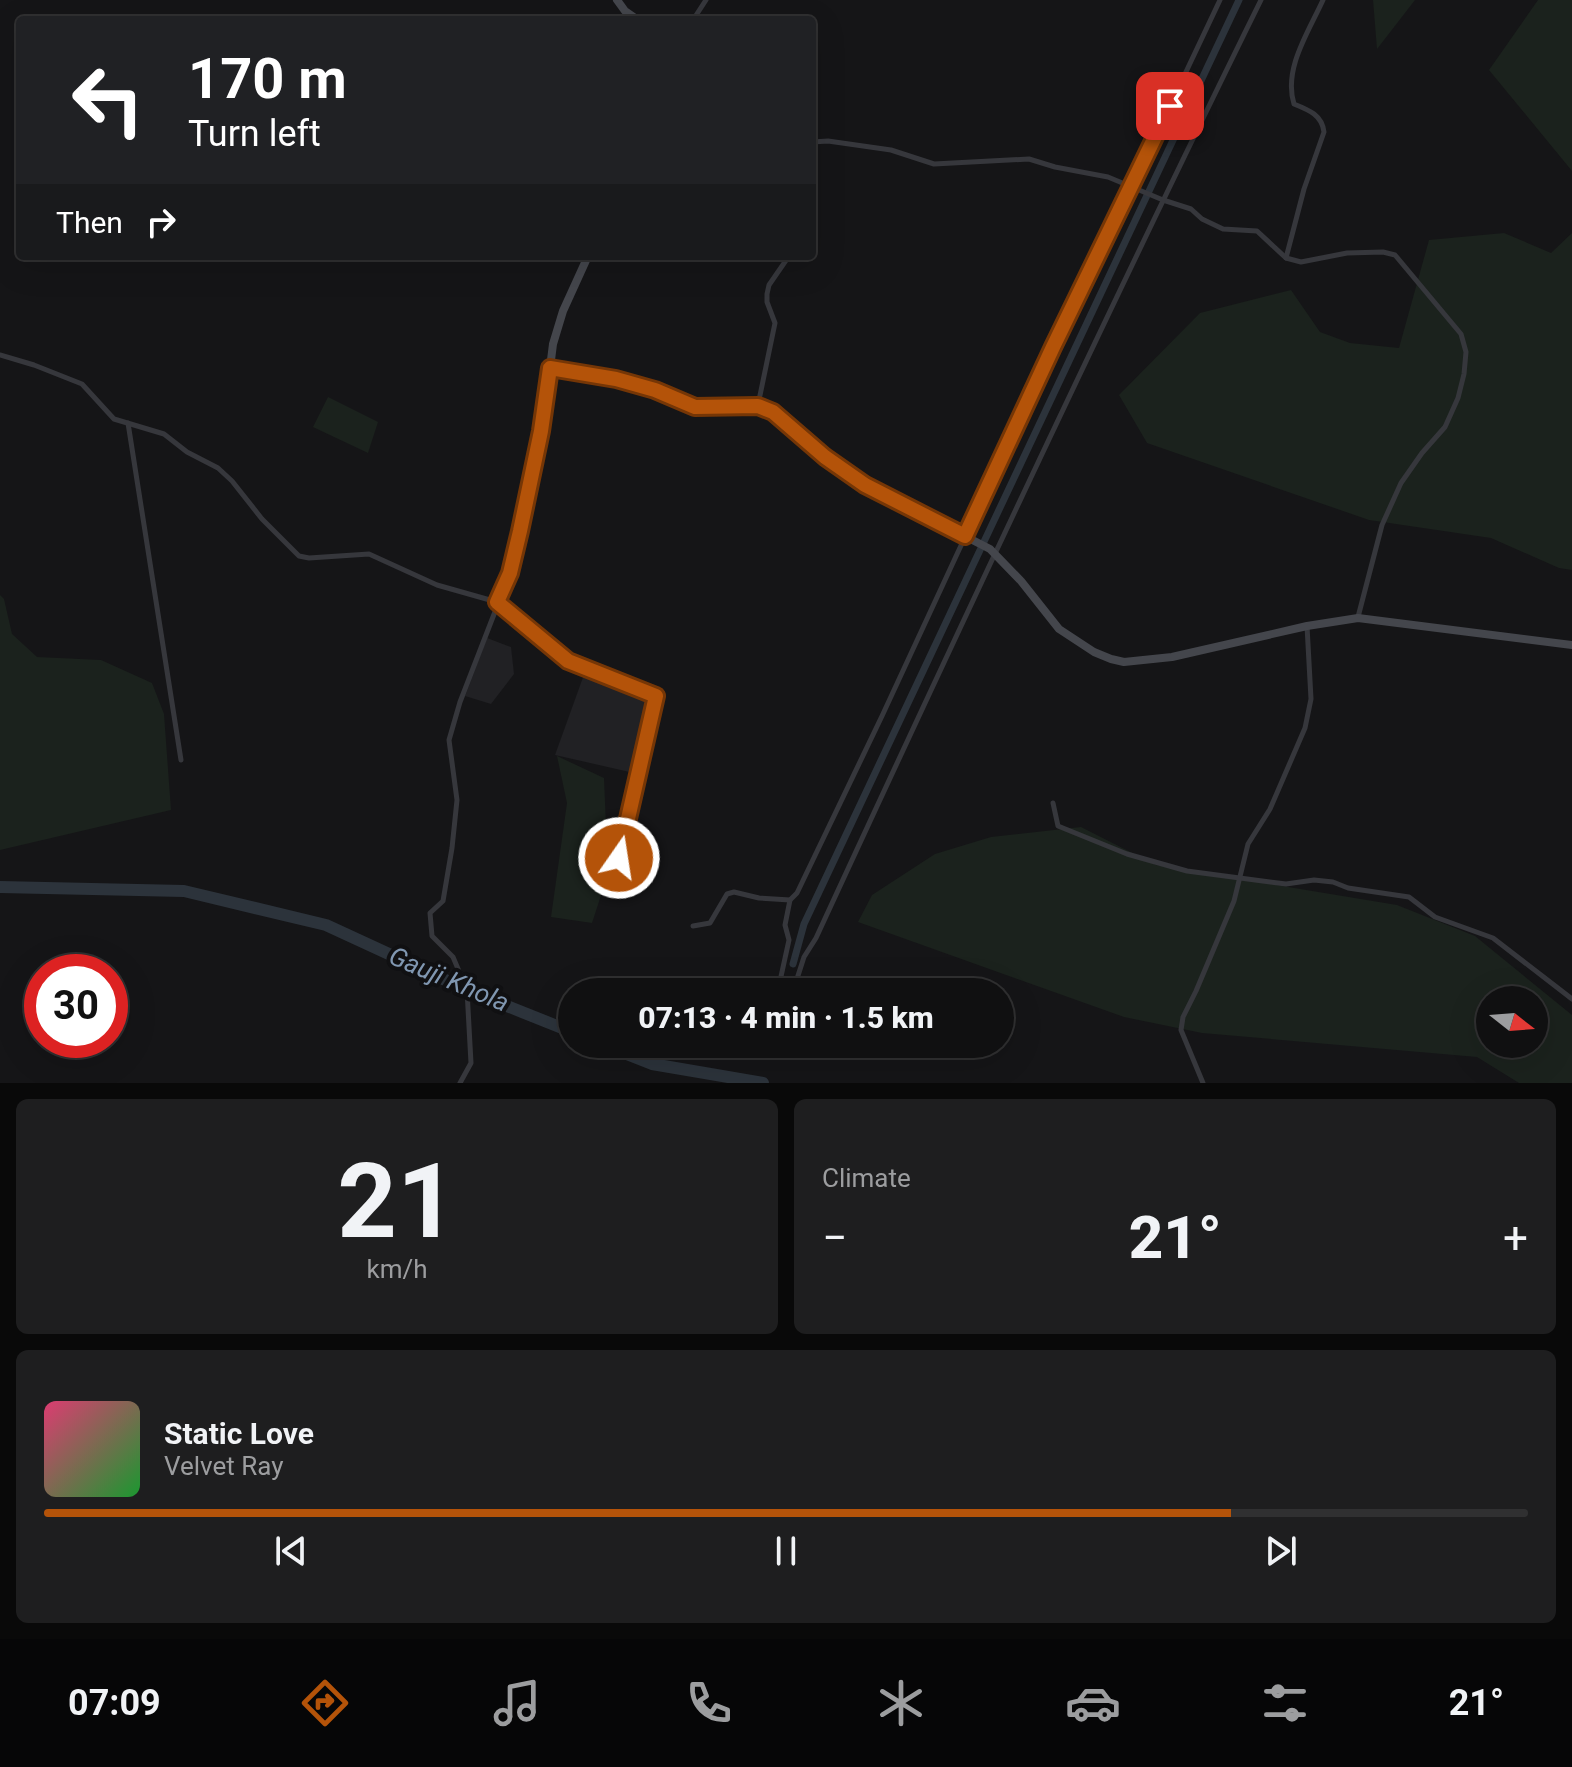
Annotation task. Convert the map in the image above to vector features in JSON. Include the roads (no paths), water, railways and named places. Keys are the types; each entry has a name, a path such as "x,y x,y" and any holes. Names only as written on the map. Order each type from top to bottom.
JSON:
{"street":[{"path":"617,0 632,16"},
{"path":"1220,0 1134,187 1053,347 967,538 797,893 790,900 785,925 789,940 780,981 795,985 804,957 816,938 993,552 1161,199 1261,0"},
{"path":"1286,258 1304,189 1324,132 1318,116 1294,104 1291,75 1323,0"},
{"path":"816,142 891,150 934,164 1029,159 1108,177 1191,209 1202,219 1223,229 1257,231 1286,258 1301,262 1347,253 1383,252 1395,255 1461,334 1466,352 1458,398 1445,427 1401,483 1382,525 1358,618"},
{"path":"460,1083 471,1063 467,990 453,957 432,936 430,913 443,901 452,848 457,800 449,740 510,573 541,431 553,344 563,311 586,260"},
{"path":"758,406 775,323 767,294 769,285 786,260"},
{"path":"0,355 82,384 114,419 164,434 187,452 218,468 299,556 369,554 437,585 497,602 568,661 656,696 616,876"},
{"path":"550,368 616,379 655,390 695,407 758,406 773,412 825,457 865,485 993,552 1059,629 1094,652 1111,659 1124,662 1172,657 1307,626 1358,618 1572,645"},
{"path":"128,423 181,760"},
{"path":"1203,1083 1181,1030 1183,1017 1241,878 1248,844 1270,809 1310,711 1307,626"},
{"path":"1053,803 1058,826 1127,854 1187,871 1286,884 1314,880 1333,882 1348,888 1409,897 1435,917 1493,938 1572,999"},
{"path":"693,926 710,923 727,894 734,892 759,898 790,900"}],"waterway":[{"path":"793,964 804,924 1239,0"},
{"path":"0,887 184,891 326,925 467,990 558,1026"},
{"name":"Gauji Khola","path":"637,1058 652,1064 763,1083"}]}
